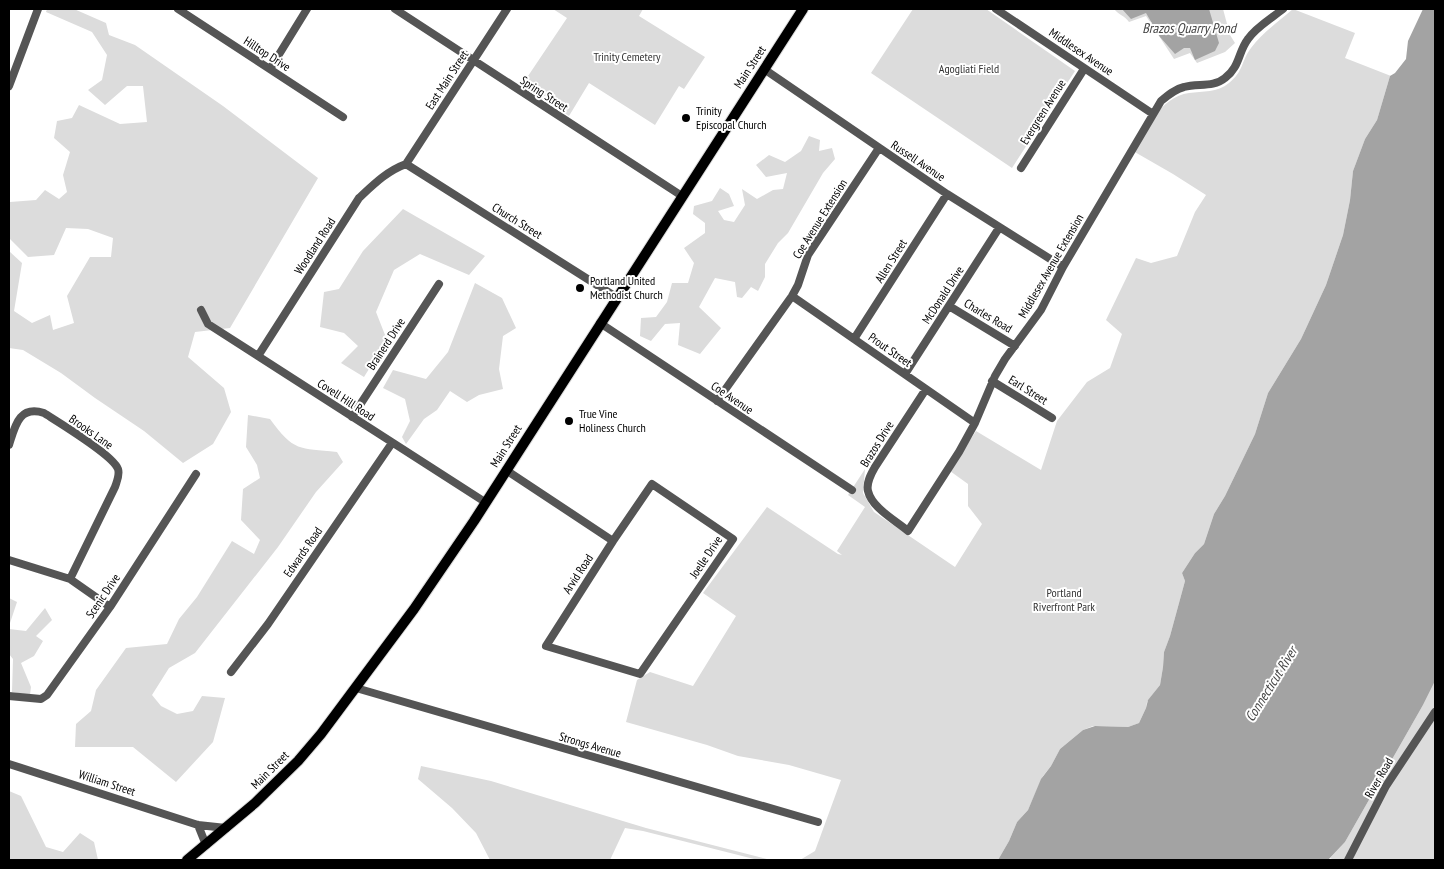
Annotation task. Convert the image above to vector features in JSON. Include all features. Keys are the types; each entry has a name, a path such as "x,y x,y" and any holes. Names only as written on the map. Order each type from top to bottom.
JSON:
{"main road":[{"name":"Main Street","path":"188,860 255,803 298,761 321,734 414,609 506,470 803,9"}],"street":[{"path":"9,86 38,9"},
{"name":"Hilltop Drive","path":"178,9 343,117"},
{"path":"270,70 308,9"},
{"name":"Spring Street","path":"395,9 682,196"},
{"name":"East Main Street","path":"406,164 507,9"},
{"name":"Middlesex Avenue","path":"996,9 1153,114"},
{"name":"Middlesex Avenue Extension","path":"908,531 959,452 975,422 992,381 1005,359 1041,310 1063,267 1162,101 1177,90 1213,84 1227,77 1236,66 1242,48 1250,36 1283,9"},
{"name":"Russell Avenue","path":"764,69 947,194 1063,267"},
{"name":"Evergreen Avenue","path":"1021,168 1084,69"},
{"name":"Coe Avenue Extension","path":"717,401 792,296 798,285 808,255 879,148"},
{"name":"Church Street","path":"406,164 616,297"},
{"name":"Woodland Road","path":"258,356 359,198 394,168 406,164"},
{"name":"Allen Street","path":"854,339 947,194"},
{"name":"McDonald Drive","path":"905,374 1000,228"},
{"name":"Brainerd Drive","path":"352,418 439,284"},
{"name":"Prout Street","path":"792,296 975,422"},
{"name":"Charles Road","path":"949,306 1015,346"},
{"name":"Covell Hill Road","path":"201,310 208,324 485,502"},
{"name":"Coe Avenue","path":"600,322 852,490"},
{"name":"Earl Street","path":"992,381 1052,418"},
{"name":"Brazos Drive","path":"908,531 880,509 873,500 868,490 869,478 926,389"},
{"name":"Brooks Lane","path":"9,445 15,424 20,416 36,410 44,413 107,456 117,466 119,475 115,487 70,579"},
{"name":"Edwards Road","path":"231,672 268,624 392,443"},
{"path":"506,470 613,541"},
{"name":"Scenic Drive","path":"9,696 41,699 47,695 110,607 196,474"},
{"name":"Joelle Drive","path":"613,541 652,484 733,539 640,674"},
{"name":"Arvid Road","path":"613,541 546,646 640,674"},
{"path":"9,560 70,579 110,607"},
{"name":"Strongs Avenue","path":"356,688 818,822"},
{"name":"River Road","path":"1348,860 1386,786 1435,712"},
{"name":"William Street","path":"9,764 198,826 226,828"},
{"path":"198,826 206,845"}],"green space":[{"path":"47,9 74,9 106,23 109,35 135,45 223,106 318,178 230,328 195,332 188,357 224,388 231,412 213,444 183,463 144,431 61,373 23,350 9,348 9,251 22,263 14,311 32,323 50,315 53,330 74,323 67,296 90,257 111,257 113,238 88,229 66,228 54,255 28,257 9,238 10,202 36,200 45,190 59,199 67,192 63,175 70,152 54,138 57,121 72,118 79,105 120,124 147,122 143,86 127,86 105,105 88,90 102,80 107,55 92,32 46,12"},
{"name":"Trinity Cemetery","path":"553,9 643,9 639,16 705,57 684,89 679,86 655,125 589,83 569,116 522,85 567,18"},
{"name":"Agogliati Field","path":"913,9 986,9 1075,71 1012,168 871,73"},
{"name":"Brazos Quarry Pond","path":"1114,9 1223,9 1230,35 1235,43 1225,52 1197,63 1190,53 1174,59 1146,16 1129,22"},
{"name":"Portland Riverfront Park","path":"1293,9 1355,33 1345,58 1391,76 1377,120 1365,139 1353,171 1350,200 1343,235 1326,285 1301,339 1268,393 1255,434 1225,496 1214,514 1204,544 1195,553 1182,573 1185,581 1164,652 1160,685 1147,702 1139,723 1128,727 1093,726 1083,730 1060,749 1043,776 1028,810 1017,822 998,860 800,860 815,851 841,780 789,765 738,756 707,745 626,722 637,680 650,672 693,686 736,616 703,593 767,507 842,555 837,551 865,507 848,495 865,469 863,493 874,512 955,567 982,524 968,506 968,484 950,471 976,431 1041,470 1057,421 1087,382 1110,368 1122,334 1106,320 1136,258 1151,263 1177,256 1195,212 1206,195 1133,151 1162,107 1179,96 1215,90 1229,83 1240,70 1255,43"},
{"path":"809,136 820,140 819,151 832,148 835,159 823,173 788,233 778,243 765,264 765,277 758,291 751,287 742,298 737,297 735,282 715,278 699,307 721,328 700,354 678,345 680,323 665,324 651,341 640,336 641,318 656,317 667,302 672,283 688,283 694,263 684,248 705,233 705,223 693,214 694,206 712,201 720,188 729,194 734,206 718,211 724,220 734,222 745,205 742,189 757,199 773,190 783,189 787,173 766,177 756,165 769,155 785,162 801,151"},
{"path":"403,209 485,256 469,275 420,254 394,270 376,312 387,340 364,377 341,363 358,346 344,333 320,327 324,292 339,289 363,251"},
{"path":"475,283 502,298 516,328 503,336 499,369 503,389 479,395 467,402 450,391 437,410 424,419 406,444 402,437 410,421 405,399 383,388 393,370 426,379 448,352"},
{"path":"248,415 270,419 285,438 305,449 337,452 343,462 316,492 278,547 195,653 169,668 152,695 161,706 177,714 193,711 202,696 225,698 213,742 176,782 133,747 75,747 76,724 91,711 96,690 126,648 167,644 179,619 197,597 232,541 254,554 260,540 241,520 243,489 260,478 257,465 246,447"},
{"path":"9,598 17,602 9,626"},
{"path":"45,608 52,620 36,636 43,641 34,656 21,663 31,687 30,695 12,692 13,659 9,654 9,629 26,631"},
{"path":"1435,681 1435,860 1334,860 1330,858 1345,842"},
{"path":"421,766 491,781 646,828 771,860 758,860 625,828 610,860 490,860 476,833 452,808 418,779"},
{"path":"9,791 21,796 46,847 63,852 80,833 94,842 98,860 9,860"}],"water":[{"name":"Brazos Quarry Pond","path":"1122,9 1209,9 1219,43 1215,51 1195,60 1190,48 1184,48 1175,54 1160,37 1146,13 1131,19"},
{"name":"Connecticut River","path":"1423,9 1435,9 1435,681 1345,842 1328,860 998,860 1017,822 1028,810 1041,779 1060,749 1083,730 1095,726 1128,727 1139,723 1148,700 1160,685 1164,652 1185,581 1182,573 1195,553 1204,544 1214,514 1225,496 1255,434 1268,393 1301,339 1326,285 1343,235 1350,200 1353,171 1365,139 1377,120 1390,76 1395,73 1406,59 1408,41"}],"place":[{"name":"Trinity Episcopal Church","path":"686,118"},
{"name":"Portland United Methodist Church","path":"580,288"},
{"name":"True Vine Holiness Church","path":"569,421"}]}
